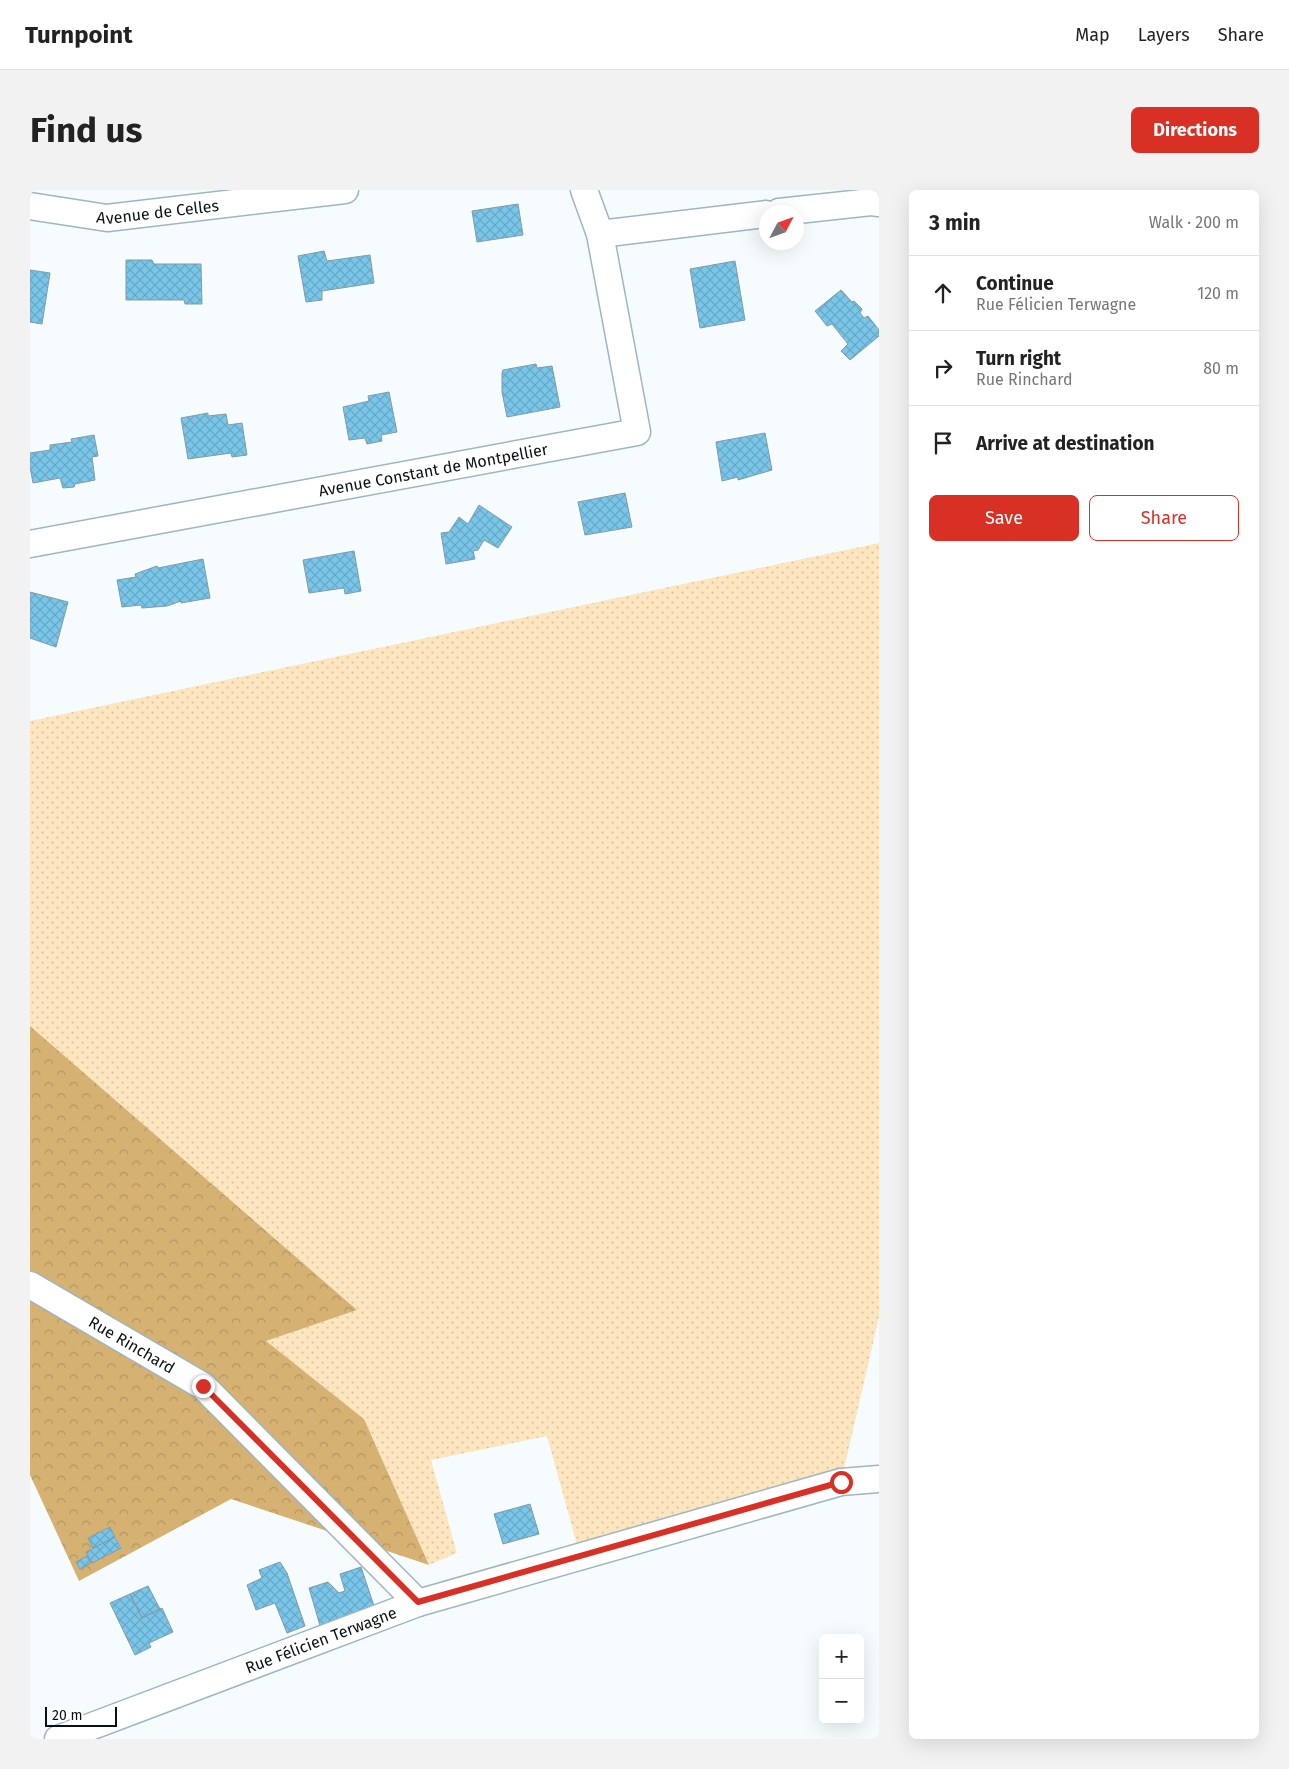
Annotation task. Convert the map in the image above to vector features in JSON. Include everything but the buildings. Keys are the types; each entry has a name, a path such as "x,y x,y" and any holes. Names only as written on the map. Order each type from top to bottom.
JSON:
{"street":[{"name":"Avenue de Celles","path":"30,206 107,218 345,190"},
{"path":"584,190 600,234 759,215"},
{"path":"804,209 871,202 879,203"},
{"name":"Avenue Constant de Montpellier","path":"30,544 637,432 600,234"},
{"name":"Rue Rinchard","path":"30,1285 203,1386 418,1602"},
{"name":"Rue Félicien Terwagne","path":"58,1739 418,1602 841,1482 879,1479"}],"shaded area":[{"path":"879,543 879,1317 841,1482 580,1556 547,1436 431,1460 457,1553 429,1565 364,1419 265,1341 357,1310 30,1026 30,721"}],"green space":[{"path":"30,1026 357,1310 266,1341 364,1419 429,1565 231,1499 79,1581 30,1475","holes":["110,1527 121,1547 86,1552 93,1548 88,1538"]}],"route":[{"path":"203,1386 418,1602 841,1482"}]}
